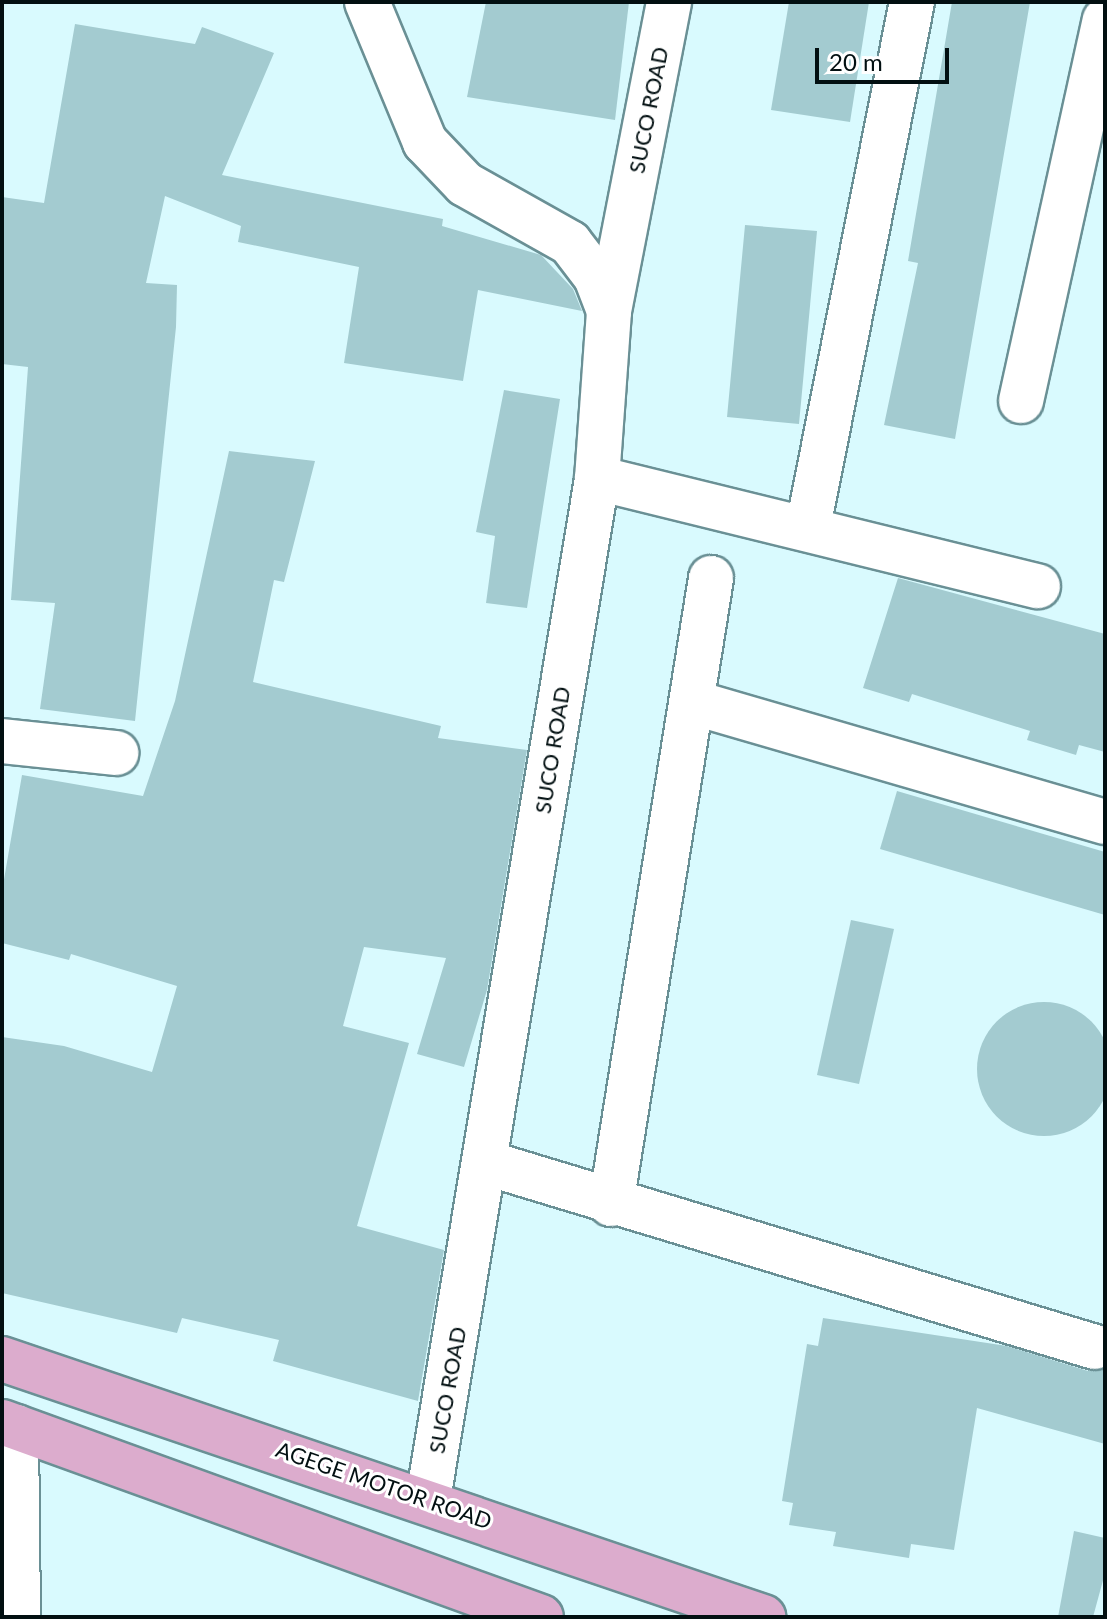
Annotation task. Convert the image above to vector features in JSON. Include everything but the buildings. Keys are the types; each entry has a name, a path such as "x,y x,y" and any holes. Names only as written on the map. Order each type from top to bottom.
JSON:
{"main road":[{"name":"AGEGE MOTOR ROAD","path":"2,1359 428,1499 763,1617"},
{"path":"9,1425 541,1617"}],"street":[{"path":"367,2 425,142 465,184 570,243 596,277 609,311"},
{"name":"SUCO ROAD","path":"428,1499 487,1163 597,478 609,311 669,2"},
{"path":"808,527 912,2"},
{"path":"1021,401 1105,20"},
{"path":"597,478 808,527 1038,586"},
{"path":"611,1204 711,578"},
{"path":"692,702 1105,822"},
{"path":"2,741 116,753"},
{"path":"487,1163 611,1204 1095,1347"},
{"path":"9,1425 18,1617"}]}
